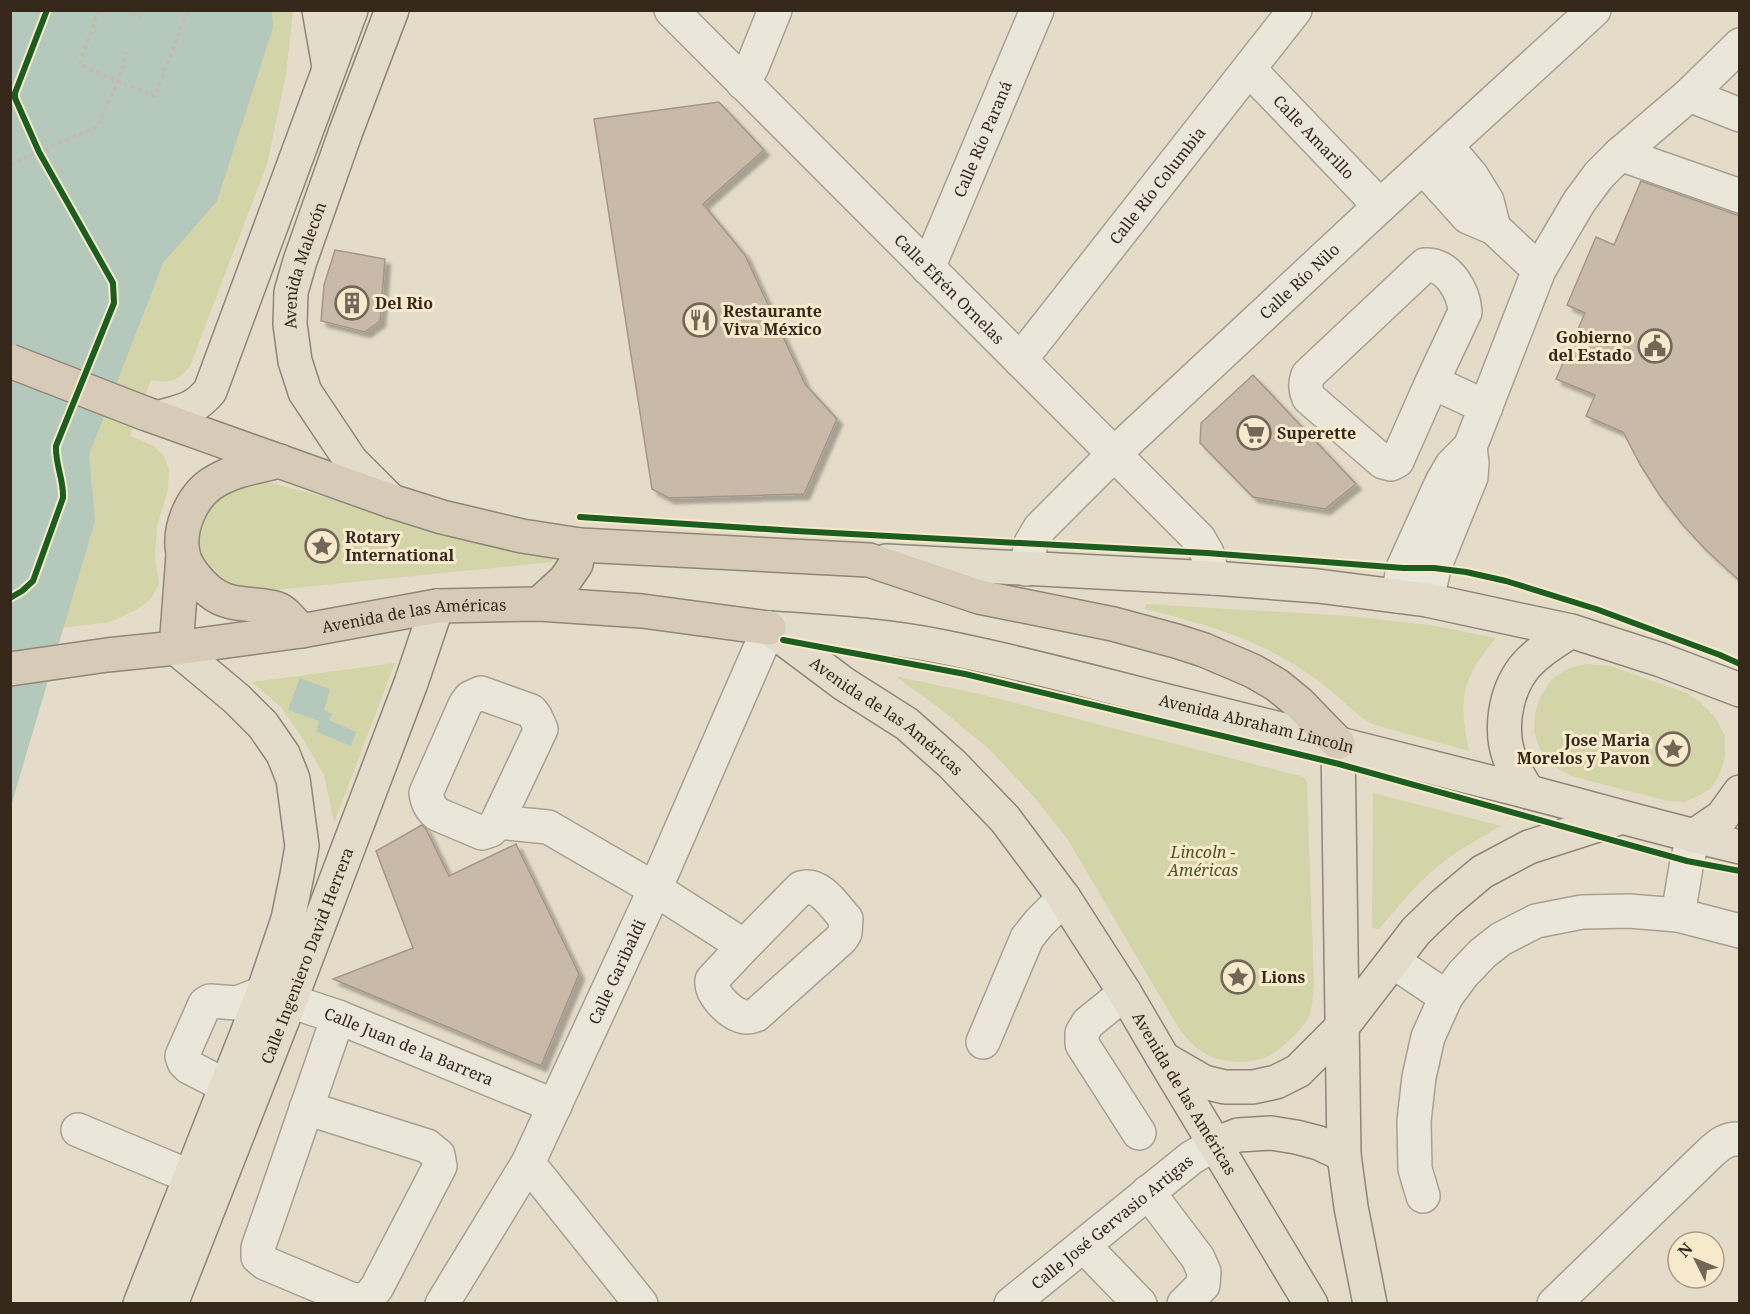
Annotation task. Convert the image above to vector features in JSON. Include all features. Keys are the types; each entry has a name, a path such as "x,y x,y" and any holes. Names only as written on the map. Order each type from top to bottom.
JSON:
{"highway":[{"path":"10,361 152,415 391,501 442,517 522,536 580,544 868,560 979,597 1113,624 1204,650 1253,671 1277,685 1299,703 1338,743"},
{"path":"176,648 183,534 186,520 195,502 209,485 236,471 280,461"},
{"path":"539,604 565,580 576,564 580,544"},
{"path":"183,555 195,578 213,594 231,602 280,609 301,631"},
{"name":"Avenida de las Américas","path":"10,669 301,631 437,606 539,604 642,611 769,628"}],"main road":[{"path":"319,10 329,67"},
{"path":"152,415 189,410 201,402 210,391 351,10"},
{"name":"Avenida Malecón","path":"391,501 351,461 305,392 295,361 290,324 291,292 300,261 392,10"},
{"path":"868,560 1213,578 1318,586 1412,598 1571,631 1660,660 1739,690"},
{"name":"Calle Ingeniero David Herrera","path":"140,1304 203,1182 276,997 302,924 411,683 437,606"},
{"name":"Avenida Abraham Lincoln","path":"769,628 853,634 936,645 1038,667 1528,792 1619,818 1740,847"},
{"name":"Avenida de las Américas","path":"769,628 844,684 907,724 952,764 1005,819 1064,898 1125,993 1305,1301"},
{"path":"1528,792 1509,758 1504,732 1508,700 1523,669 1541,652 1571,631"},
{"name":"Calle Ingeniero David Herrera","path":"176,648 237,699 263,725 283,754 293,779 299,818 302,846 297,875 302,924"},
{"path":"1338,743 1344,1155 1351,1207 1370,1304"},
{"path":"1694,836 1722,817 1740,792"},
{"path":"1163,1058 1204,1082 1225,1087 1253,1088 1276,1082 1298,1071 1342,1027 1416,931 1443,904 1482,872 1529,847 1619,818"},
{"name":"Calle Ingeniero David Herrera","path":"171,1304 226,1086 276,997"},
{"path":"1215,1144 1238,1135 1271,1133 1319,1143 1344,1155"}],"street":[{"name":"Calle Efrén Ornelas","path":"671,10 1199,539 1207,553 1213,578"},
{"path":"743,82 752,67 775,10"},
{"name":"Calle Río Paraná","path":"928,268 1037,10"},
{"name":"Calle Río Columbia","path":"1020,360 1295,10"},
{"name":"Calle Río Nilo","path":"1026,569 1031,543 1040,528 1114,454 1594,10"},
{"path":"1412,598 1434,568 1471,477 1470,447 1539,270 1578,202 1599,175 1620,154 1689,95 1740,45"},
{"name":"Calle Amarillo","path":"1249,69 1380,206"},
{"path":"1689,95 1740,115"},
{"path":"1620,154 1740,196"},
{"path":"1435,156 1468,217 1494,228 1539,270"},
{"path":"1431,265 1442,269 1459,289 1465,312 1432,382 1397,460 1391,464 1383,462 1309,398 1306,390 1308,375 1425,266 1431,265"},
{"path":"1432,382 1486,407"},
{"name":"Calle Garibaldi","path":"442,1304 528,1163 655,889 769,628"},
{"path":"497,822 548,827 655,889 744,946"},
{"path":"1678,915 1687,861 1694,836"},
{"path":"983,1042 1027,938 1064,898"},
{"path":"1423,1196 1415,1169 1414,1121 1419,1077 1428,1037 1446,997 1483,953 1502,939 1536,921 1582,912 1629,911 1678,915 1740,931"},
{"path":"1394,962 1446,997"},
{"path":"1125,993 1088,1023 1082,1033 1082,1044 1139,1133"},
{"path":"226,1086 189,1067 182,1056 205,1004 210,1001 237,1003 276,997"},
{"name":"Calle Juan de la Barrera","path":"276,997 338,1017 555,1106"},
{"path":"306,1108 426,1146 438,1155 440,1166 377,1287 368,1299 352,1300 265,1263 258,1257 258,1248 306,1108 338,1017"},
{"path":"78,1130 203,1182"},
{"name":"Calle José Gervasio Artigas","path":"1011,1304 1191,1158 1215,1144"},
{"path":"1554,1304 1725,1146"},
{"path":"528,1163 641,1304"},
{"path":"1148,1192 1198,1258 1204,1272 1203,1285 1184,1304"},
{"path":"1084,1246 1140,1304"}],"path":[{"path":"39,152 15,98 15,93 47,10"},
{"path":"99,10 80,61 82,66 155,96 188,10"},
{"path":"126,10 141,17"},
{"path":"10,164 97,127 118,81 128,52"}],"green space":[{"path":"10,11 293,11 286,75 267,164 190,366 173,380 151,380 130,436 154,446 164,456 169,470 168,489 157,527 155,557 159,583 151,599 138,609 110,622 11,634"},
{"path":"247,483 272,483 553,558 553,562 243,593 221,585 203,565 196,547 198,525 210,505 226,491"},
{"path":"1146,604 1349,616 1430,625 1496,638 1476,665 1466,690 1464,718 1469,751 1368,722 1316,679 1277,655 1222,631 1145,609"},
{"path":"395,663 334,823 324,775 281,707 252,682"},
{"path":"1586,664 1610,666 1687,693 1715,717 1725,736 1725,757 1719,776 1710,789 1685,802 1668,801 1571,776 1554,766 1540,749 1534,732 1535,713 1541,696 1552,679 1567,669"},
{"name":"Lincoln - Américas","path":"895,676 984,695 1304,777 1307,783 1314,984 1309,1016 1297,1033 1283,1046 1259,1060 1235,1062 1218,1059 1196,1048 1178,1027 1068,840 1035,798 990,750 938,707"},
{"path":"1373,793 1501,826 1460,850 1437,867 1379,929 1372,928"}],"shaded area":[{"path":"11,11 272,11 273,28 217,201 163,263 89,455 95,521 11,806"},
{"path":"300,678 330,689 324,710 332,714 329,720 356,732 351,746 317,732 319,721 288,710"}],"building":[{"name":"Restaurante Viva México","path":"719,102 764,150 703,204 745,255 805,384 837,419 804,494 669,498 652,489 594,119"},
{"name":"Gobierno del Estado","path":"1641,181 1740,216 1740,581 1706,550 1660,496 1623,432 1586,416 1595,395 1556,379 1585,313 1567,305 1596,237 1614,245"},
{"name":"Del Rio","path":"335,250 385,259 380,321 365,332 321,321 324,285"},
{"name":"Superette","path":"1253,375 1356,484 1325,509 1253,497 1200,443 1201,423"},
{"path":"422,825 449,876 516,844 579,974 541,1066 333,979 413,948 376,851"}],"cycle path":[{"path":"10,598 33,581 63,498 56,446 114,303 113,283 39,152 15,98 47,10"},
{"path":"580,517 1207,553 1466,572 1506,581 1596,609 1740,664"},
{"path":"783,640 965,674 1339,764 1687,861 1740,871"}],"place":[{"name":"Del Rio","path":"352,303"},
{"name":"Restaurante Viva México","path":"700,320"},
{"name":"Gobierno del Estado","path":"1655,346"},
{"name":"Superette","path":"1254,433"},
{"name":"Rotary International","path":"322,546"},
{"name":"Jose Maria Morelos y Pavon","path":"1673,749"},
{"name":"Lions","path":"1238,977"}]}
